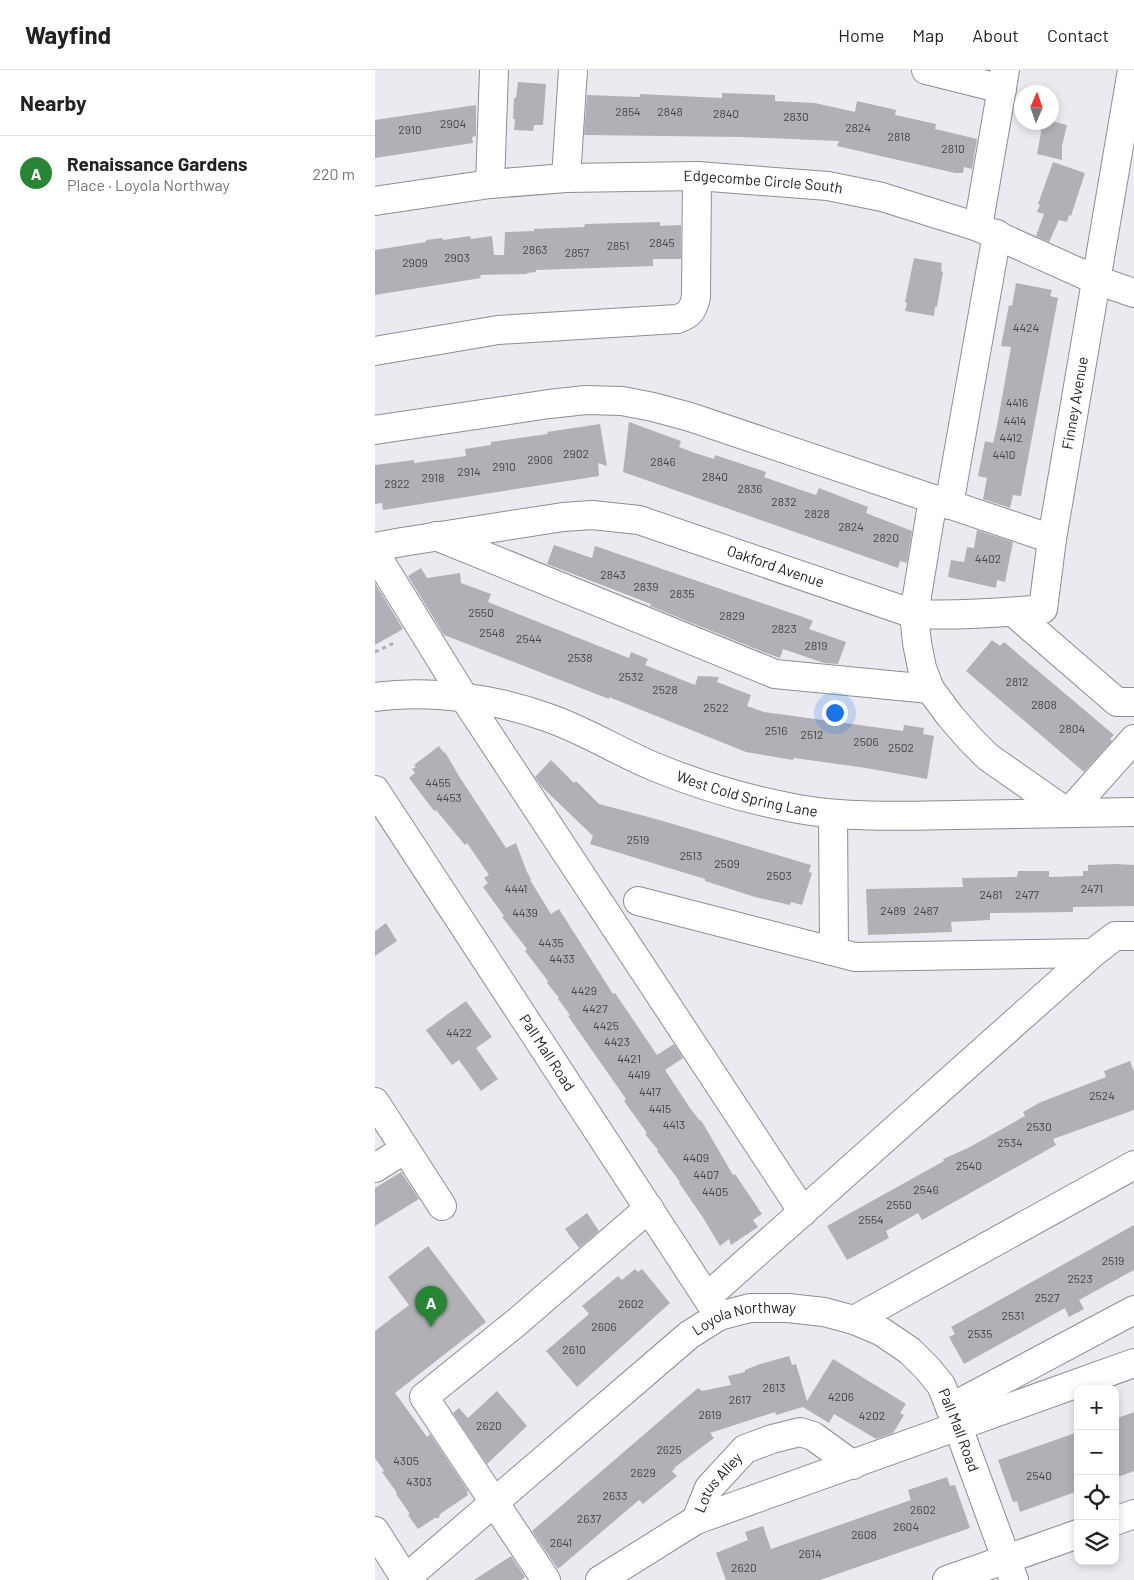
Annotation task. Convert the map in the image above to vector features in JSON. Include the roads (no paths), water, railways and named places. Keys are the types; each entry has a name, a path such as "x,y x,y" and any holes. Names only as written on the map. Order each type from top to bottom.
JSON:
{"street":[{"path":"490,184 494,70"},
{"path":"566,178 573,70"},
{"path":"926,70 1003,80 988,230 941,502 914,614 922,668 930,689 970,740 1068,813 1134,739"},
{"name":"Finney Avenue","path":"914,614 945,616 1043,609 1052,539 1132,70"},
{"path":"375,351 498,330 677,319 687,316 693,310 696,297 697,176"},
{"name":"Edgecombe Circle South","path":"375,201 490,184 566,178 697,176 828,186 882,197 988,230 1096,280 1134,293"},
{"path":"375,430 586,400 653,406 1052,539"},
{"name":"Oakford Avenue","path":"375,548 436,536 563,517 592,515 639,520 914,614"},
{"path":"436,536 775,674 930,689"},
{"path":"375,553 465,699 803,1212"},
{"path":"1013,612 1117,702 1134,702"},
{"name":"West Cold Spring Lane","path":"375,697 427,695 513,707 549,718 653,766 701,785 798,809 833,814 880,817 1134,812"},
{"name":"Pall Mall Road","path":"375,790 383,821 649,1208 713,1306"},
{"path":"833,814 834,951"},
{"path":"638,901 855,957 1093,953"},
{"path":"713,1306 803,1212 1093,953 1115,936 1134,936"},
{"path":"375,1102 442,1206"},
{"path":"375,1168 405,1149"},
{"path":"854,1320 1134,1165"},
{"path":"546,1580 424,1397 517,1322 649,1208"},
{"name":"Loyola Northway","path":"406,1579 689,1334 713,1306 788,1308 824,1312 854,1320"},
{"path":"600,1580 696,1520 853,1465 954,1417 1134,1310"},
{"name":"Pall Mall Road","path":"854,1320 882,1332 910,1351 941,1386 1011,1569"},
{"path":"954,1417 1134,1363"},
{"name":"Lotus Alley","path":"696,1520 709,1488 745,1449 772,1439 800,1432 813,1436 853,1465"},
{"path":"1118,1520 1134,1514"},
{"path":"375,1532 406,1579"},
{"path":"947,1580 1011,1569 1074,1536"}],"place":[{"name":"Renaissance Gardens","path":"431,1327"}]}
